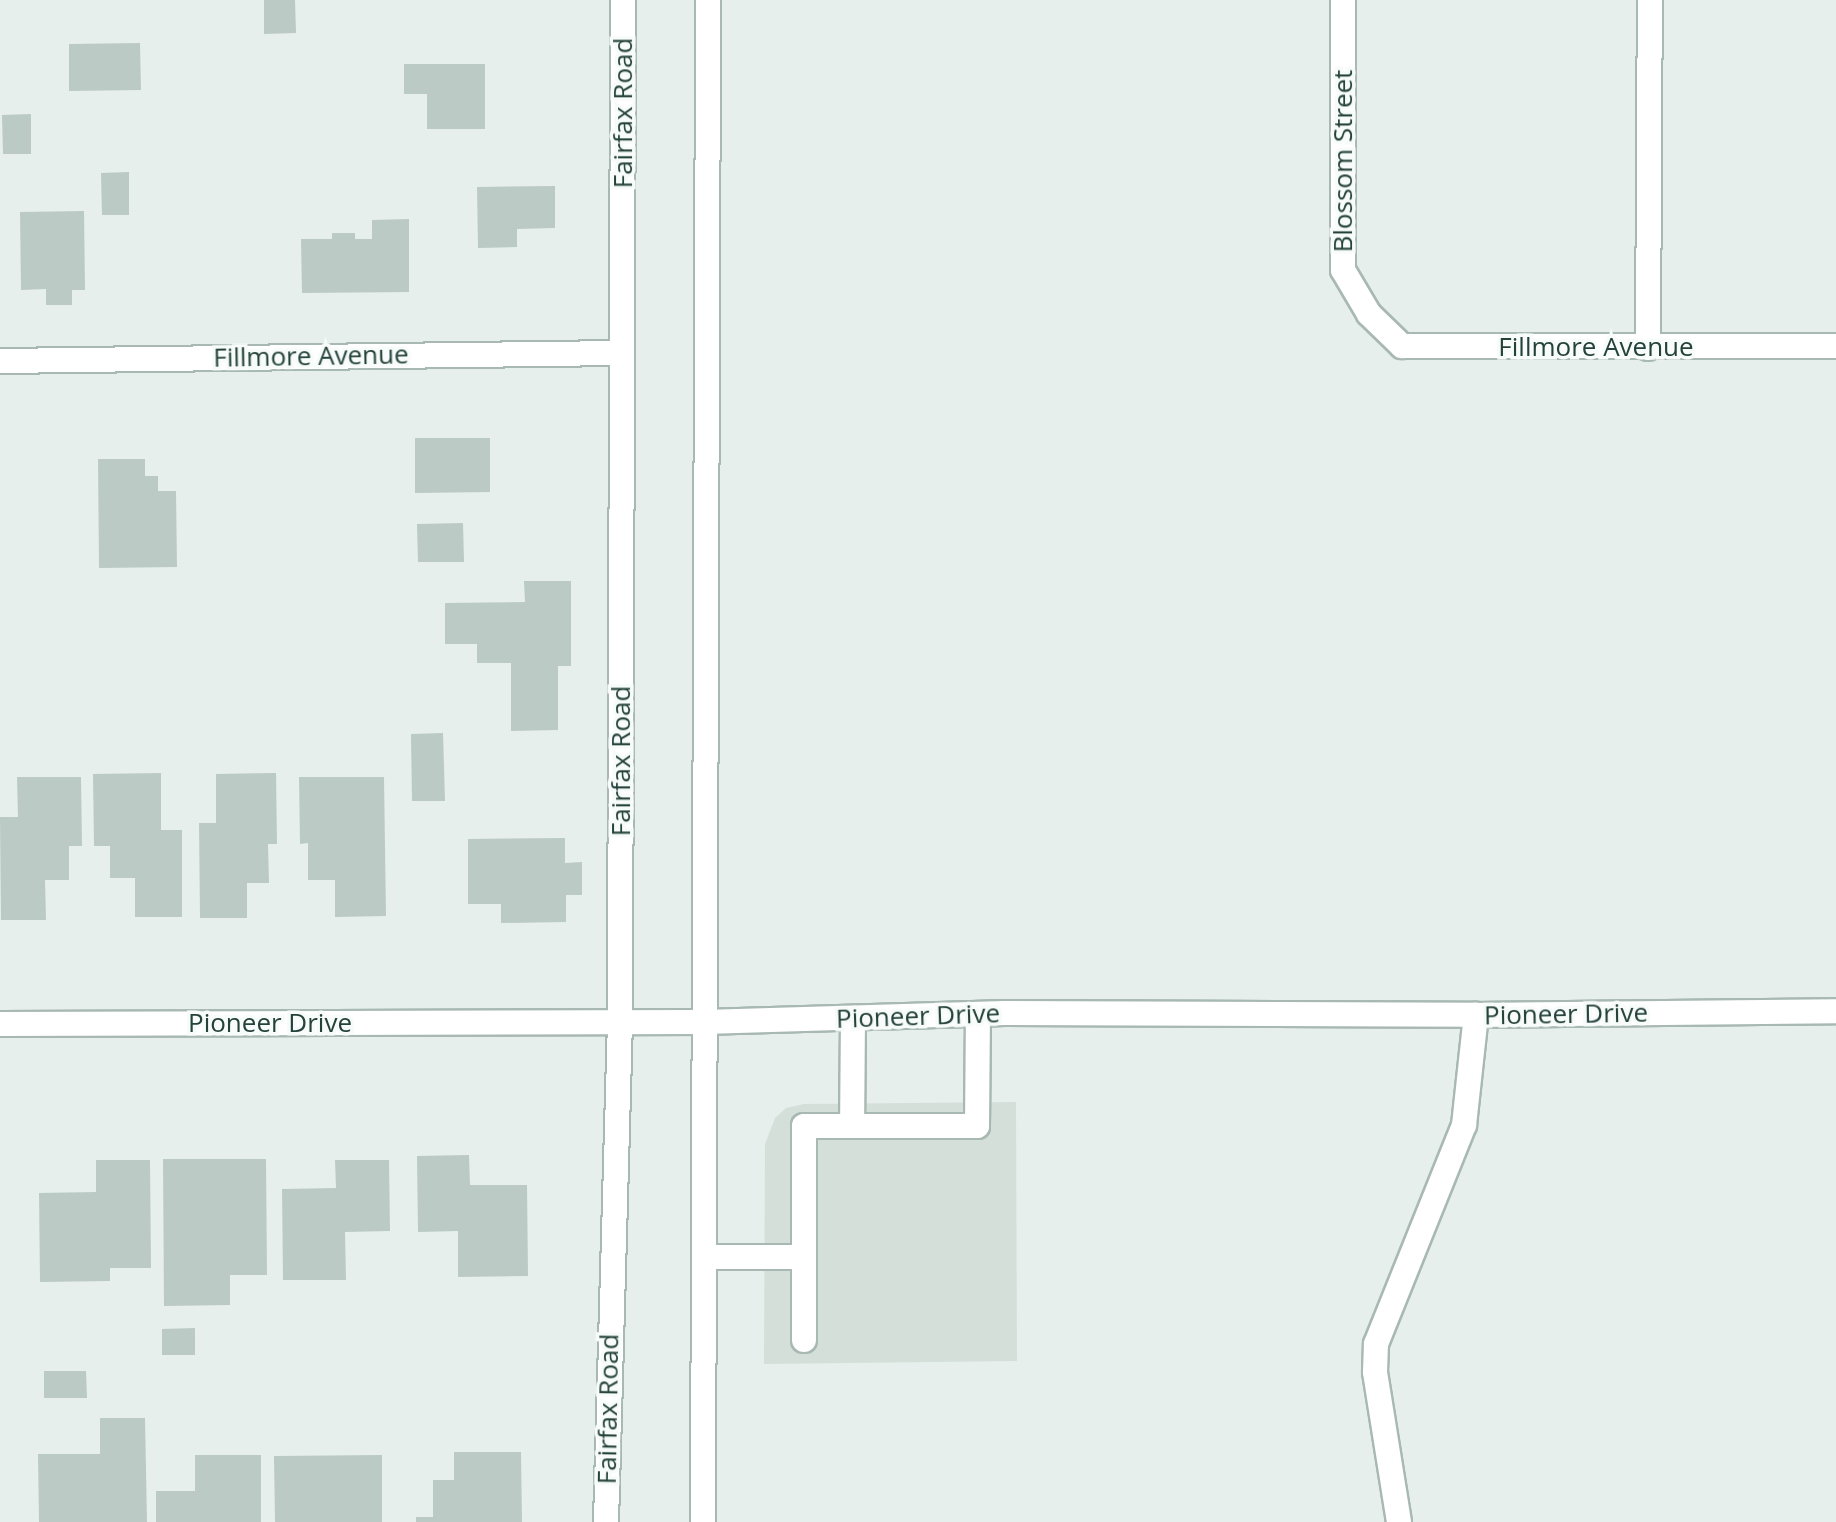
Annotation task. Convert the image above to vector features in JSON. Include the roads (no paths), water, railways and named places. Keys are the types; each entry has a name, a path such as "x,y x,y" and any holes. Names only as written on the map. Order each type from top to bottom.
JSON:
{"street":[{"name":"Fairfax Road","path":"606,1522 620,1021 623,0"},
{"path":"703,1522 708,0"},
{"name":"Blossom Street","path":"1343,0 1343,270 1369,314"},
{"path":"1648,348 1650,0"},
{"name":"Fillmore Avenue","path":"1369,314 1402,346 1836,346"},
{"name":"Fillmore Avenue","path":"0,361 622,353"},
{"name":"Pioneer Drive","path":"0,1024 704,1022 978,1014 1476,1015 1836,1011"},
{"path":"804,1340 804,1126 977,1126 978,1014"},
{"path":"1399,1522 1375,1372 1376,1344 1464,1125 1476,1015"},
{"path":"852,1126 853,1018"},
{"path":"704,1257 804,1257"}]}
